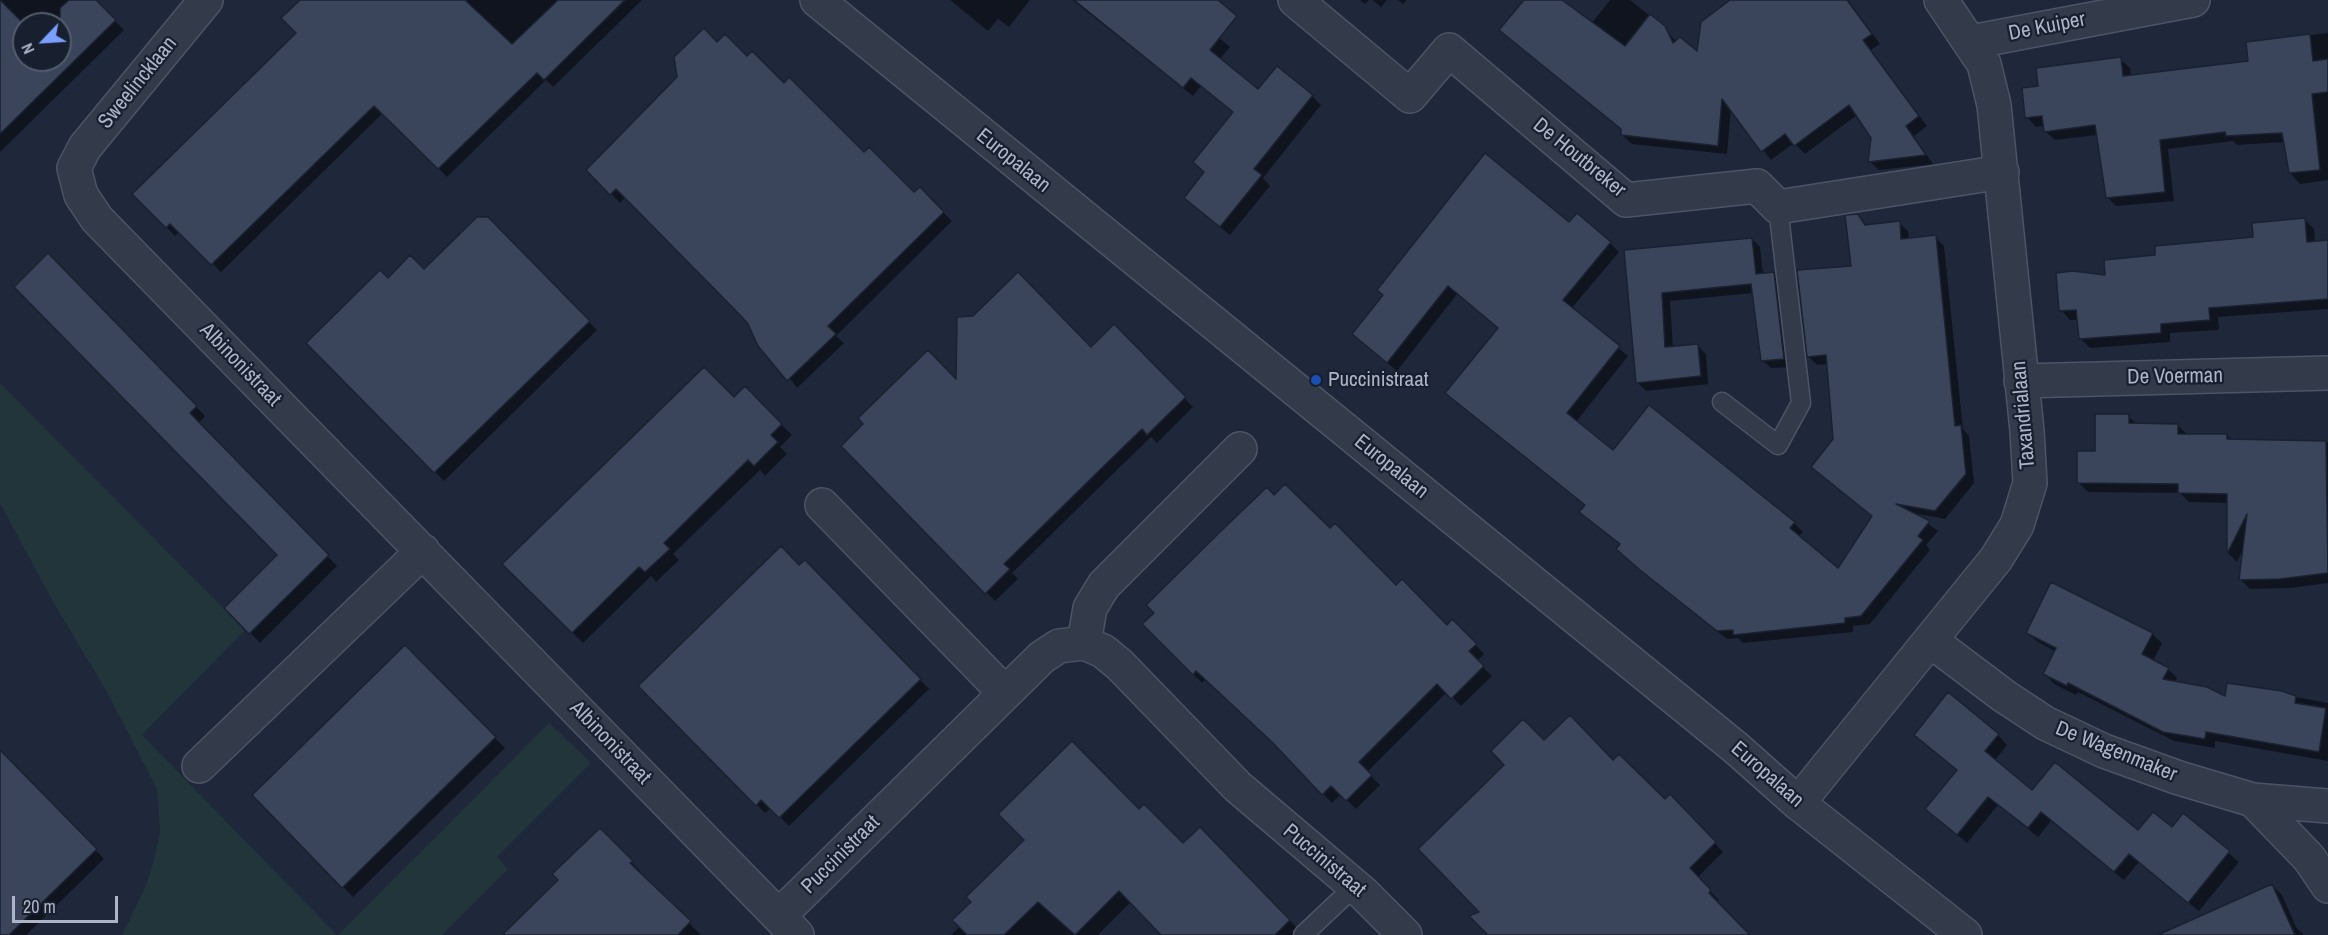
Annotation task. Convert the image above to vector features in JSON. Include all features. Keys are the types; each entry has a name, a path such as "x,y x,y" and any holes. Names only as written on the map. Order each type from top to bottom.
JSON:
{"street":[{"name":"Sweelincklaan","path":"74,168 85,147 206,0"},
{"name":"Europalaan","path":"817,0 1736,748 1798,803 1965,935"},
{"name":"De Houtbreker","path":"1295,0 1410,96 1449,50 1626,200 1757,186 1778,207"},
{"name":"Taxandrialaan","path":"1798,803 1996,559 2017,525 2030,483 1994,105 1984,64 1941,0"},
{"name":"De Kuiper","path":"1971,42 2193,0"},
{"name":"Albinonistraat","path":"74,168 81,195 97,219 788,925"},
{"path":"1778,207 2002,172"},
{"name":"De Voerman","path":"2021,381 2328,373"},
{"path":"1084,643 1090,608 1104,585 1240,449"},
{"path":"822,505 1005,693"},
{"path":"199,766 423,551"},
{"name":"De Wagenmaker","path":"1931,641 2004,696 2045,723 2104,752 2253,800 2328,806"},
{"name":"Puccinistraat","path":"788,925 1005,693 1059,646 1084,643 1103,651 1120,665 1238,787 1355,886 1405,935"},
{"name":"De Wagenmaker","path":"2253,800 2309,858 2328,886"}],"lane":[{"path":"1722,402 1778,445 1800,404 1778,207"},
{"path":"1303,935 1355,886"}],"shaded area":[{"path":"0,383 245,630 142,735 337,935 122,935 145,888 154,860 160,832 157,789 107,692 52,600 0,503"},
{"path":"549,723 591,763 497,857 508,869 442,935 338,935"}],"building":[{"path":"0,0 12,12 12,72 63,72 0,134"},
{"path":"69,0 96,0 116,20 72,63 72,12 60,12 60,8"},
{"path":"300,0 465,0 512,44 558,0 625,0 544,80 537,73 438,169 374,106 211,265 170,224 166,228 132,194 296,33 281,18"},
{"path":"1074,0 1218,0 1237,16 1210,50 1258,89 1277,66 1313,95 1254,169 1262,175 1220,227 1184,198 1204,172 1193,162 1233,112 1191,78 1183,88"},
{"path":"1524,0 1562,0 1625,46 1650,14 1665,26 1673,43 1680,37 1697,51 1701,22 1730,0 1847,0 1872,34 1863,40 1919,116 1906,126 1926,155 1868,162 1871,138 1849,105 1794,146 1785,134 1761,152 1722,99 1718,146 1621,135 1621,129 1499,30"},
{"path":"704,28 717,42 725,34 747,56 752,51 784,83 789,77 864,152 869,147 914,192 920,187 944,212 828,326 836,334 787,381 758,346 748,324 742,317 616,189 610,195 586,170 677,77 674,57"},
{"path":"2310,34 2313,61 2328,59 2328,92 2312,94 2320,170 2289,173 2282,133 2226,136 2225,132 2160,140 2165,192 2106,198 2095,125 2044,132 2042,116 2025,118 2022,88 2038,86 2036,68 2121,57 2123,76 2248,61 2246,42"},
{"path":"1485,153 1569,222 1577,213 1611,242 1563,300 1620,346 1567,413 1613,450 1649,405 1795,522 1790,528 1838,568 1872,516 1811,467 1833,439 1826,355 1807,357 1797,270 1851,266 1845,215 1858,214 1865,225 1900,221 1901,239 1936,235 1955,426 1961,425 1966,474 1935,511 1896,504 1930,521 1918,536 1923,540 1861,616 1845,618 1845,623 1733,635 1733,630 1717,631 1640,570 1616,549 1620,544 1579,512 1585,505 1445,393 1498,328 1448,286 1387,363 1352,334 1383,295 1377,290"},
{"path":"477,217 488,217 590,321 434,473 306,343 380,270 388,278 410,255 424,269"},
{"path":"2305,218 2307,242 2328,240 2328,299 2209,308 2210,320 2161,324 2161,333 2079,339 2076,310 2059,311 2056,273 2073,271 2105,275 2104,260 2155,255 2155,246 2253,237 2252,223"},
{"path":"1752,238 1756,274 1774,272 1784,359 1761,361 1751,284 1662,293 1665,347 1698,344 1701,376 1636,383 1624,250"},
{"path":"48,253 197,406 190,413 329,555 249,634 224,608 277,555 14,287"},
{"path":"1018,272 1091,347 1114,324 1186,397 1147,435 1142,429 1111,459 1004,564 1010,569 985,594 841,446 863,424 858,418 928,350 956,379 957,317 973,316"},
{"path":"704,367 734,397 745,386 782,424 771,435 778,442 754,466 748,460 664,543 670,549 645,572 639,567 572,633 502,564"},
{"path":"2095,414 2129,414 2129,423 2178,424 2178,434 2227,434 2227,439 2326,441 2328,573 2280,579 2239,580 2247,514 2227,554 2227,494 2178,493 2178,484 2077,483 2077,451 2095,451"},
{"path":"1285,484 1330,528 1335,523 1396,585 1402,579 1447,625 1452,619 1477,644 1469,651 1484,666 1451,699 1437,684 1359,762 1372,775 1346,801 1331,786 1322,795 1273,743 1196,671 1193,675 1142,624 1154,613 1146,605 1222,530 1267,487 1274,495"},
{"path":"781,546 799,565 805,560 921,679 779,818 761,800 756,806 638,686"},
{"path":"2051,582 2153,633 2142,654 2169,668 2163,679 2207,687 2225,696 2227,683 2282,691 2296,696 2295,703 2326,708 2319,752 2206,732 2205,739 2163,732 2068,683 2067,686 2043,674 2056,648 2026,633"},
{"path":"405,645 496,737 342,888 252,795"},
{"path":"1948,692 1999,734 1985,751 2032,790 2055,762 2138,830 2153,812 2172,827 2183,813 2230,851 2188,903 2129,854 2114,872 2041,812 2028,828 1988,797 1957,835 1925,809 1957,770 1914,735"},
{"path":"1570,715 1613,760 1619,754 1665,799 1670,794 1716,842 1690,868 1711,890 1709,893 1750,935 1488,935 1469,916 1479,912 1418,849 1504,765 1491,751 1523,719 1544,740"},
{"path":"1072,741 1139,809 1144,804 1183,843 1200,827 1290,920 1275,935 1161,935 1119,891 1075,935 1038,902 1004,935 967,935 952,920 971,902 966,897 1024,840 998,814"},
{"path":"0,750 97,849 9,935 0,935"},
{"path":"600,828 633,861 630,863 691,921 678,935 502,935 558,880 552,874"},
{"path":"2272,884 2295,935 2158,935"}],"place":[{"name":"Puccinistraat","path":"1316,380"}]}
